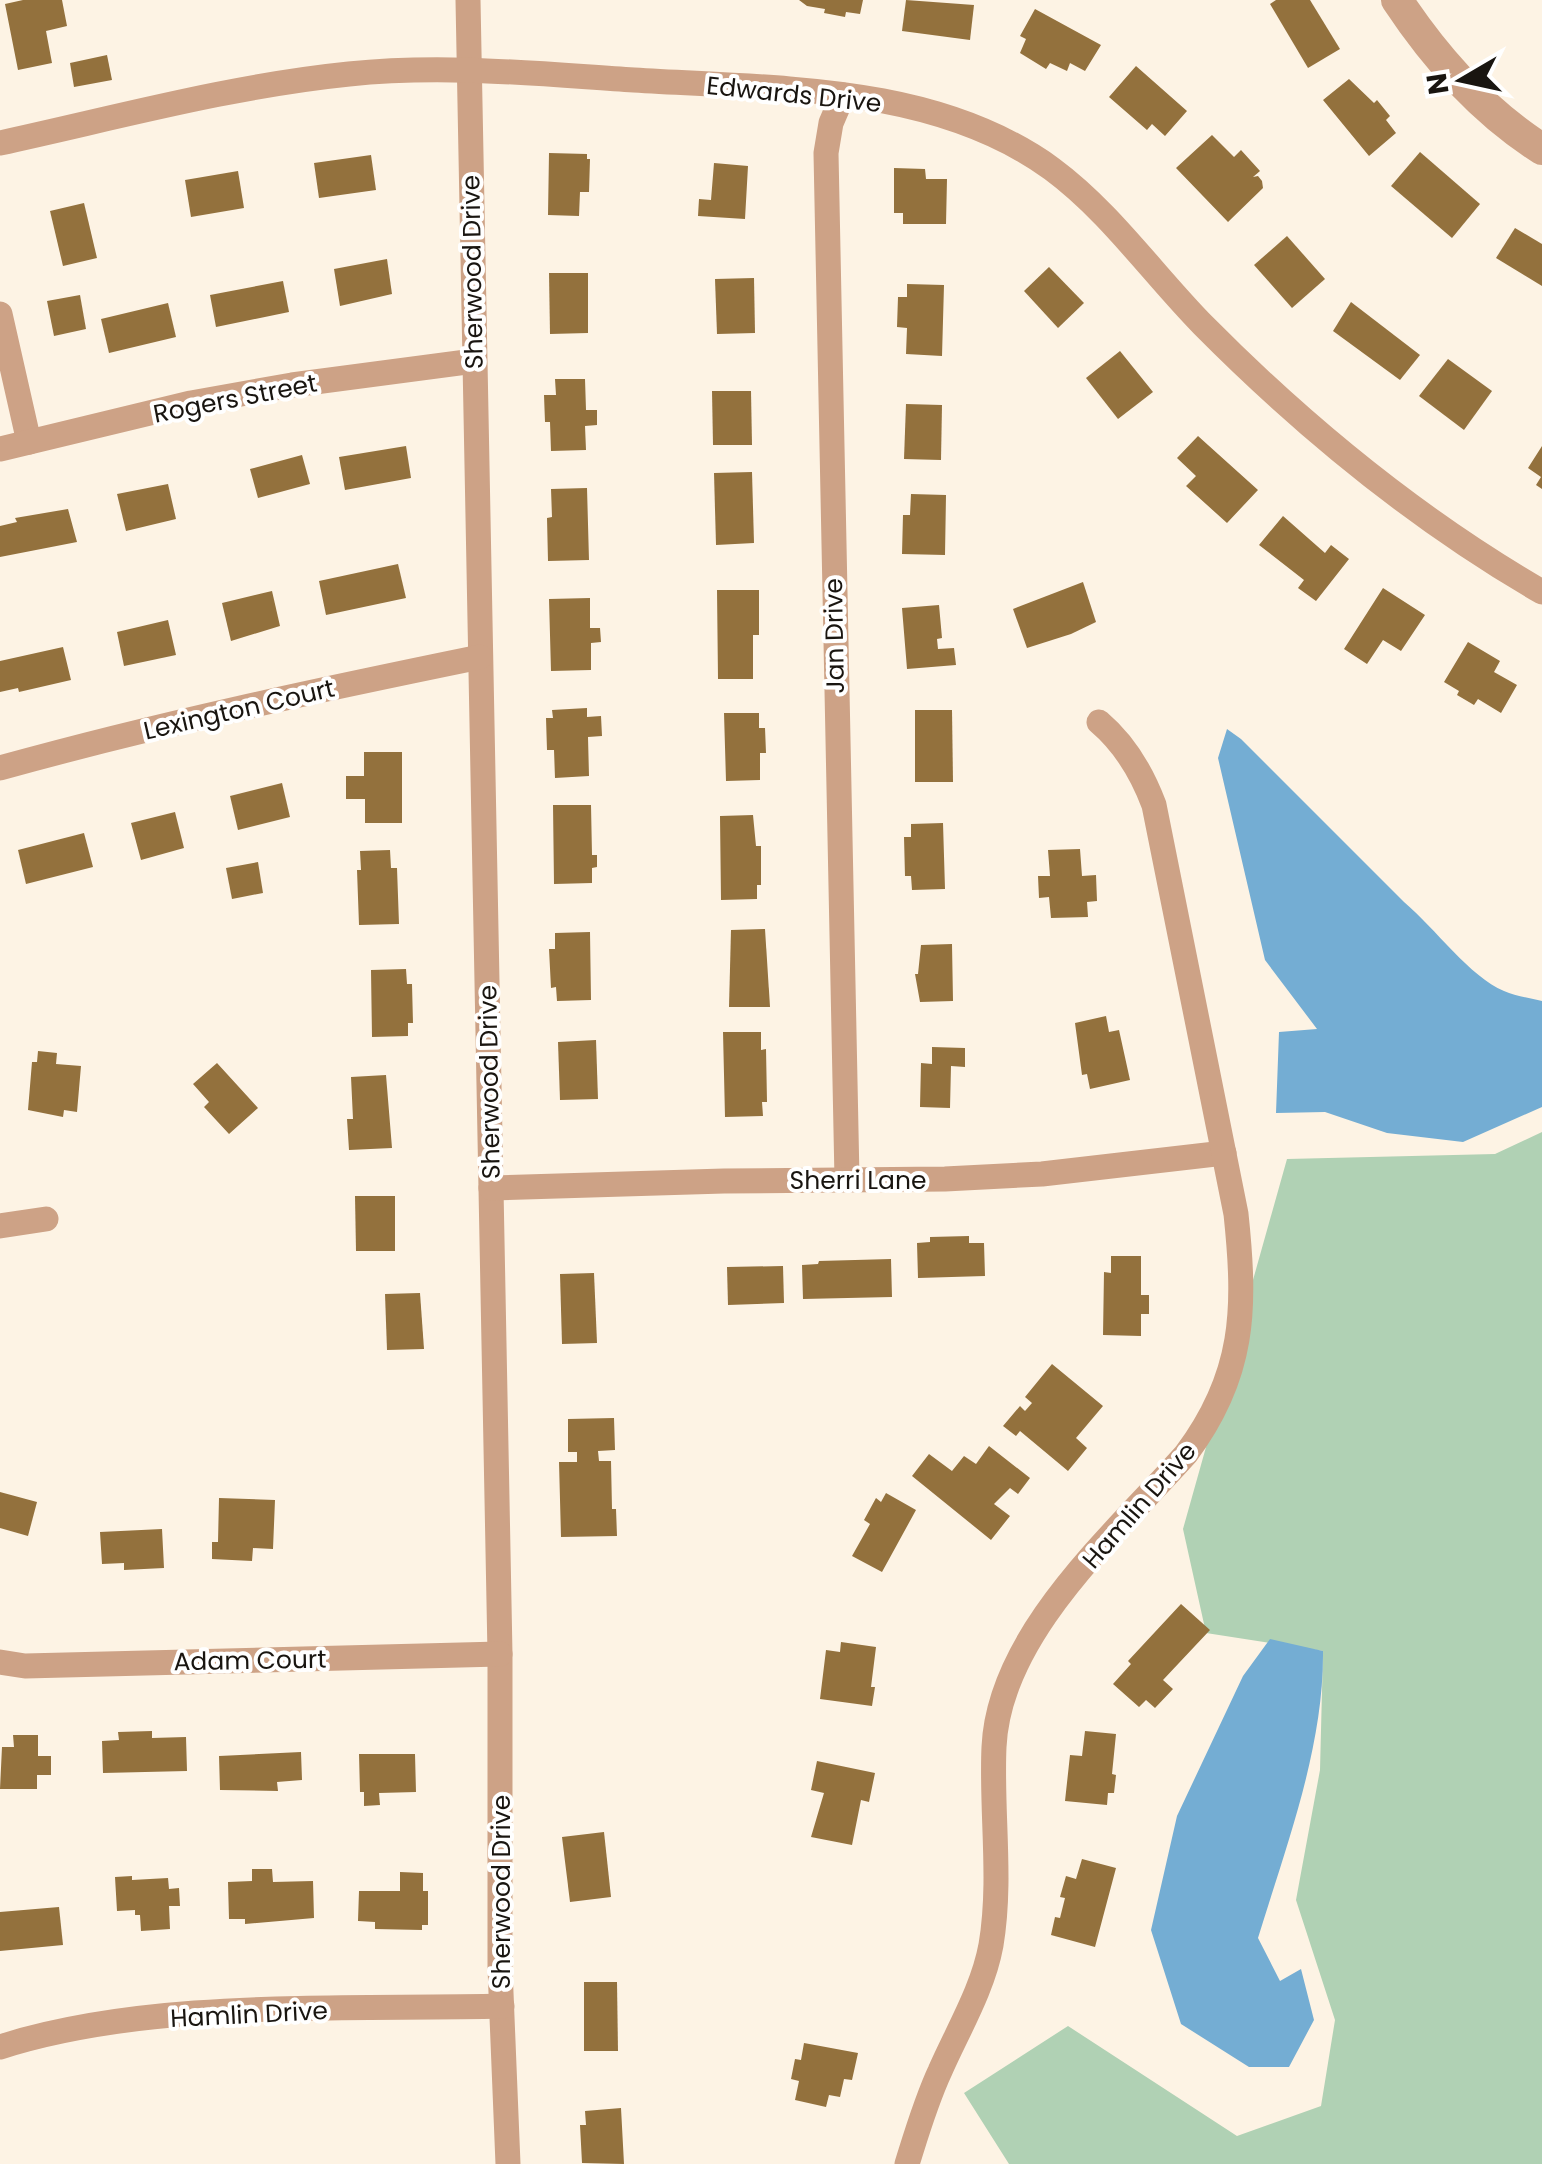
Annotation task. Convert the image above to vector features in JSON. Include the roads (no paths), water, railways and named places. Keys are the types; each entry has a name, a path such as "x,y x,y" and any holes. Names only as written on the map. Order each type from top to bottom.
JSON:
{"street":[{"name":"Sherwood Drive","path":"468,0 500,1654 502,2006 508,2164"},
{"path":"1397,0 1448,70 1491,112 1542,149"},
{"name":"Edwards Drive","path":"0,142 268,85 350,74 469,69 842,95 900,106 972,127 1014,145 1080,193 1202,325 1347,457 1415,511 1542,592"},
{"name":"Jan Drive","path":"842,95 831,123 826,153 847,1179"},
{"path":"0,314 29,442"},
{"name":"Rogers Street","path":"0,449 191,403 474,361"},
{"name":"Lexington Court","path":"0,768 304,693 480,657"},
{"name":"Hamlin Drive","path":"907,2164 925,2106 982,1980 991,1944 994,1744 1001,1704 1014,1666 1033,1630 1057,1598 1204,1430 1235,1358 1242,1320 1236,1214 1154,806 1143,776 1126,749 1099,722"},
{"name":"Sherri Lane","path":"490,1188 1042,1174 1224,1154"},
{"path":"0,1226 46,1219"},
{"name":"Adam Court","path":"0,1662 25,1666 500,1654"},
{"name":"Hamlin Drive","path":"0,2047 79,2027 194,2014 502,2006"}],"water":[{"path":"1227,729 1478,975 1504,991 1542,1001 1542,1107 1463,1142 1387,1133 1325,1112 1276,1113 1279,1032 1317,1029 1265,960 1218,758"},
{"path":"1270,1639 1323,1651 1322,1687 1310,1760 1258,1938 1280,1981 1301,1969 1314,2020 1289,2067 1249,2067 1181,2024 1151,1930 1177,1816 1243,1676"}]}
